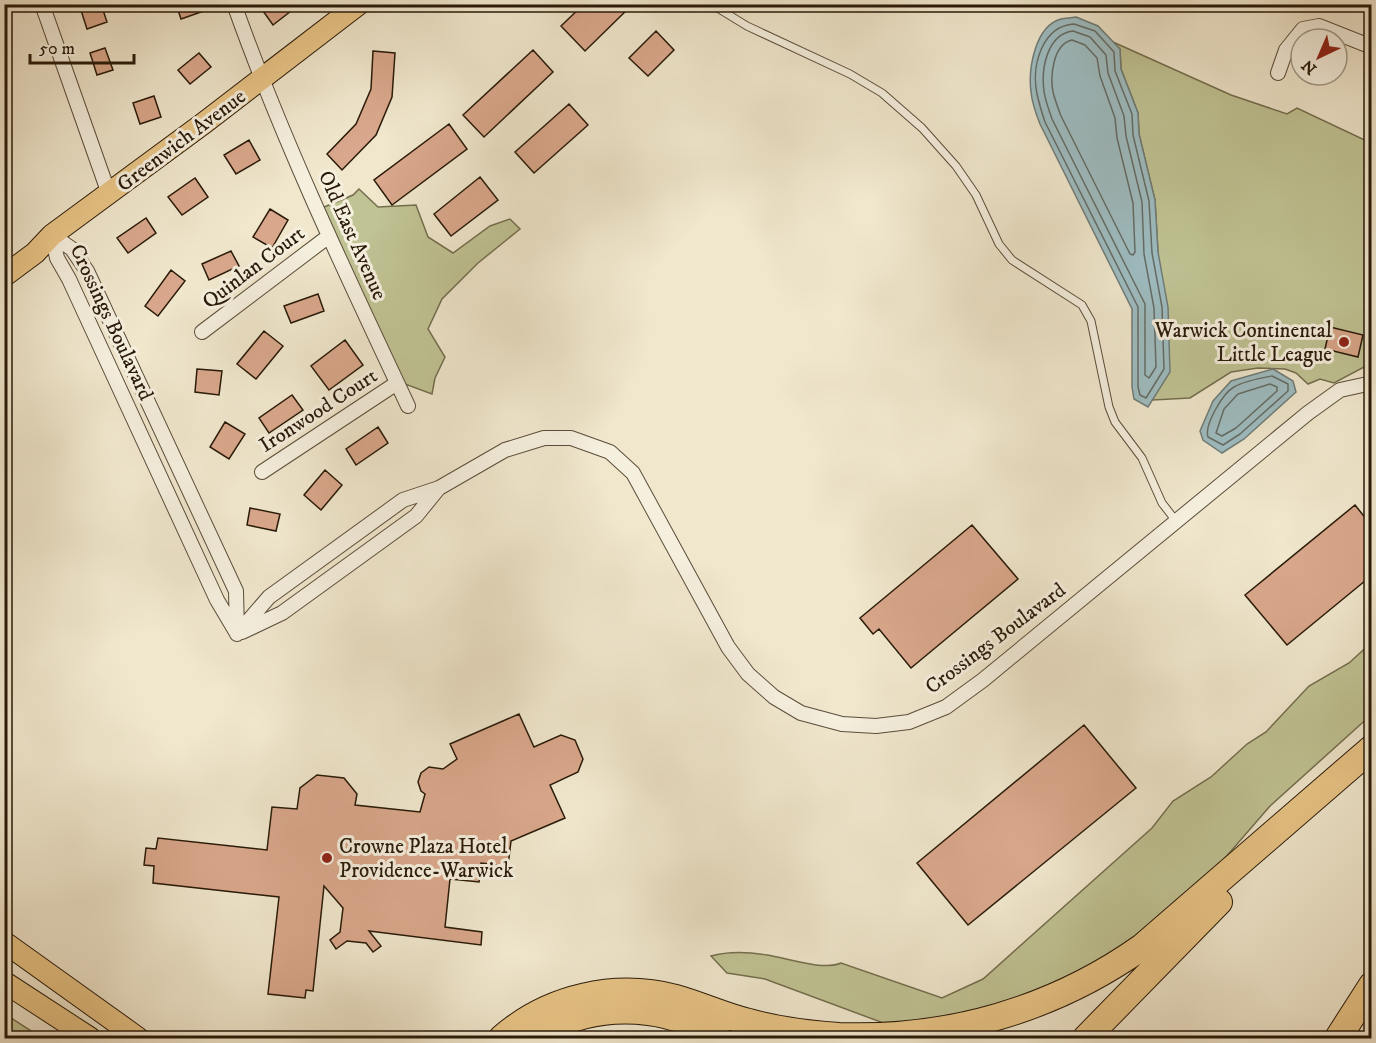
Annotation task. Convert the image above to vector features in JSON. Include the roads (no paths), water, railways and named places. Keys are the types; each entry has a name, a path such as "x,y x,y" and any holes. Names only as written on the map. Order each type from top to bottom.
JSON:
{"highway":[{"path":"502,1038 530,1018 558,1004 586,996 634,991 663,995 749,1022 838,1036 927,1032 959,1027 1019,1011 1048,1000 1098,975 1142,947 1371,748"},
{"path":"1086,1038 1371,748"},
{"path":"1338,1038 1371,985"},
{"path":"532,1038 586,1015 620,1010 665,1015 695,1025 718,1038"}],"main road":[{"name":"Greenwich Avenue","path":"4,276 35,253 52,235 261,80 359,4"},
{"path":"4,942 138,1038"},
{"path":"4,982 90,1038"}],"street":[{"path":"42,4 109,194"},
{"name":"Old East Avenue","path":"234,4 261,80 329,236 408,406"},
{"path":"1278,72 1286,50 1303,28 1319,26 1371,46"},
{"name":"Crossings Boulavard","path":"52,235 57,258 69,279 217,600 237,634"},
{"name":"Crossings Boulavard","path":"52,235 72,249 87,271 236,591 237,634"},
{"name":"Quinlan Court","path":"202,332 329,236"},
{"name":"Ironwood Court","path":"262,472 397,383"},
{"name":"Crossings Boulavard","path":"237,634 269,597 403,500 439,488 505,450 544,438 571,438 610,452 633,473 728,647 748,674 774,697 801,713 842,724 876,726 909,722 946,707 983,680 1308,413 1340,390 1371,383"},
{"name":"Crossings Boulavard","path":"237,634 282,614 416,516 439,488"}],"lane":[{"path":"711,4 747,26 850,74 882,93 922,128 956,166 976,195 999,244 1012,260 1082,304 1091,321 1109,407 1115,422 1142,458 1162,503 1176,521"}],"water":[{"path":"1076,17 1098,26 1120,49 1121,69 1138,113 1139,134 1155,200 1158,252 1168,307 1170,372 1148,407 1134,399 1132,387 1132,309 1034,108 1030,83 1032,61 1039,39 1052,23"},
{"path":"1273,369 1293,381 1296,392 1244,439 1222,453 1203,440 1200,431 1213,401 1231,381"}],"place":[{"name":"Warwick Continental Little League","path":"1344,342"},
{"name":"Crowne Plaza Hotel Providence-Warwick","path":"327,858"}]}
